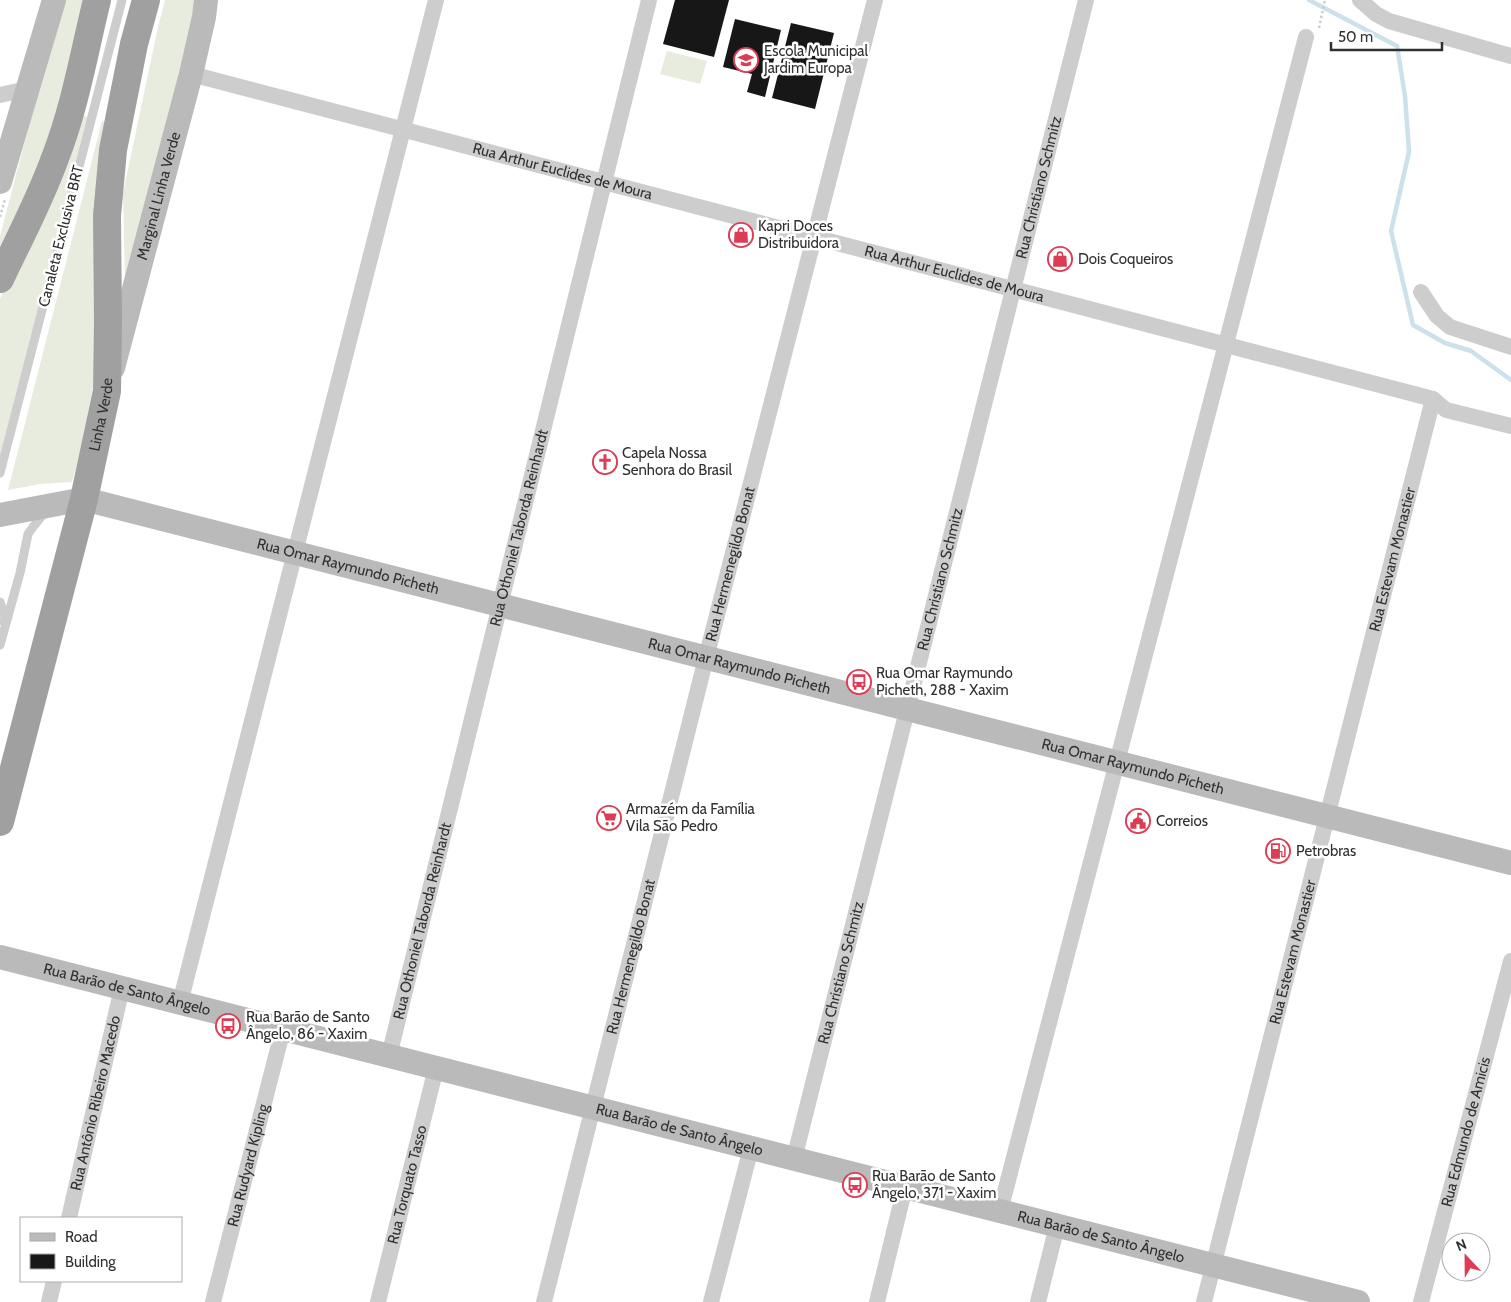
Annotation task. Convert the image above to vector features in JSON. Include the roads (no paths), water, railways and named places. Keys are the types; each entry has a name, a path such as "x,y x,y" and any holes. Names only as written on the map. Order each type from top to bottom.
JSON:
{"highway":[{"path":"0,279 56,158 71,110 97,0"},
{"name":"Linha Verde","path":"0,822 84,499 107,392 108,216 113,150 134,44 146,0"}],"main road":[{"path":"0,182 54,0"},
{"name":"Marginal Linha Verde","path":"107,392 191,74 206,0"},
{"path":"0,515 84,499"},
{"name":"Rua Omar Raymundo Picheth","path":"84,499 1511,863"},
{"name":"Rua Barão de Santo Ângelo","path":"0,957 1358,1302"}],"street":[{"path":"180,1003 436,0"},
{"name":"Rua Othoniel Taborda Reinhardt","path":"389,1056 649,0"},
{"name":"Rua Hermenegildo Bonat","path":"544,1302 706,658 875,0"},
{"name":"Rua Christiano Schmitz","path":"794,1159 1086,0"},
{"path":"1360,0 1376,14 1389,21 1511,56"},
{"path":"1000,1211 1226,344 1312,34"},
{"name":"Rua Arthur Euclides de Moura","path":"191,74 1434,399 1446,410 1511,426"},
{"path":"0,95 28,89"},
{"path":"1421,292 1437,316 1450,327 1511,346"},
{"name":"Rua Estevam Monastier","path":"1204,1302 1434,399"},
{"name":"Rua Edmundo de Amicis","path":"1421,1302 1511,961"},
{"name":"Rua Antônio Ribeiro Macedo","path":"68,1217 122,988"},
{"name":"Rua Rudyard Kipling","path":"213,1302 282,1029"},
{"name":"Rua Torquato Tasso","path":"378,1302 436,1068"},
{"path":"712,1302 751,1148"},
{"path":"877,1302 905,1187"},
{"path":"1038,1302 1057,1226"},
{"path":"49,1302 54,1282"}],"lane":[{"name":"Canaleta Exclusiva BRT","path":"0,473 122,0"},
{"path":"0,645 20,573 28,534 51,505"},
{"path":"0,602 5,617 4,630"}],"waterway":[{"path":"1309,0 1397,46 1405,96 1409,152 1391,231 1413,325 1445,343 1471,351 1511,380"}],"place":[{"name":"Escola Municipal Jardim Europa","path":"746,60"},
{"name":"Kapri Doces Distribuidora","path":"741,235"},
{"name":"Dois Coqueiros","path":"1060,259"},
{"name":"Capela Nossa Senhora do Brasil","path":"605,462"},
{"name":"Rua Omar Raymundo Picheth, 288 - Xaxim","path":"859,682"},
{"name":"Armazém da Família Vila São Pedro","path":"609,818"},
{"name":"Correios","path":"1138,821"},
{"name":"Petrobras","path":"1278,851"},
{"name":"Rua Barão de Santo Ângelo, 86 - Xaxim","path":"228,1026"},
{"name":"Rua Barão de Santo Ângelo, 371 - Xaxim","path":"855,1185"}]}
